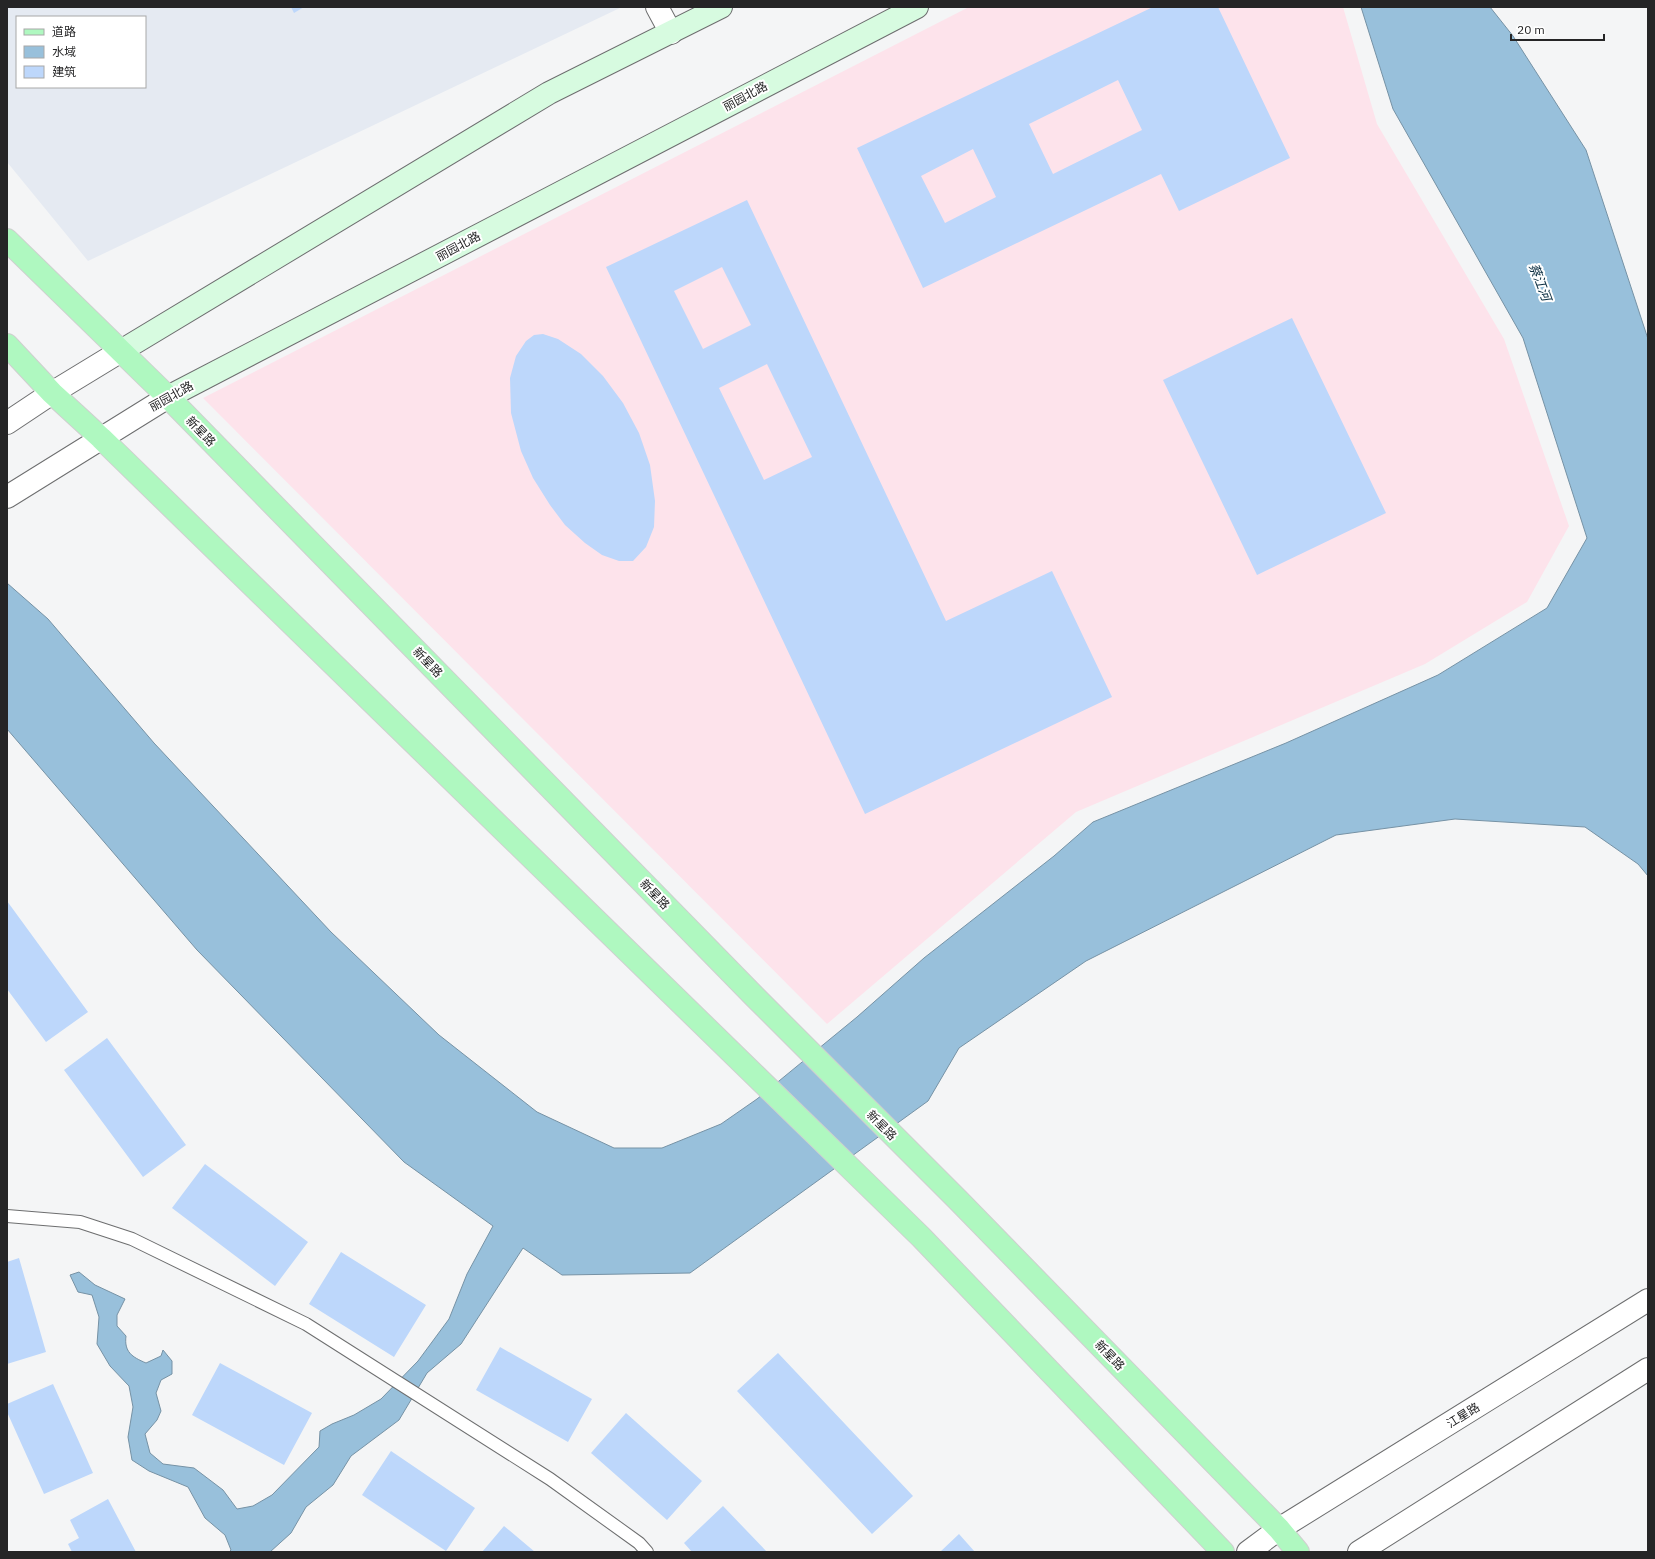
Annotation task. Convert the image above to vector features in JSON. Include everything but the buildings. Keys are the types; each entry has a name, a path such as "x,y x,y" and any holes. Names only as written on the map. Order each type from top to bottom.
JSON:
{"main road":[{"path":"122,351 549,93 721,7"},
{"name":"丽园北路","path":"168,397 917,7"},
{"name":"新星路","path":"7,240 168,397 1278,1529 1298,1552"},
{"path":"7,345 52,393 922,1237 1223,1552"}],"street":[{"path":"657,7 670,33"},
{"path":"7,423 52,393 122,351"},
{"name":"丽园北路","path":"7,498 100,438 168,397"},
{"name":"江星路","path":"1248,1552 1278,1529 1648,1300"},
{"path":"1359,1552 1648,1369"}],"lane":[{"path":"7,1216 80,1222 132,1239 306,1324 550,1479 639,1543 647,1552"}],"shaded area":[{"path":"7,7 622,7 88,261 7,162"},
{"path":"969,7 1343,7 1377,124 1504,339 1569,526 1527,602 1425,664 1076,812 827,1024 203,398"}],"water":[{"name":"蔡江河","path":"1361,7 1490,7 1513,36 1586,150 1648,339 1648,876 1638,864 1585,827 1455,819 1336,835 1086,961 959,1048 928,1101 690,1273 562,1275 523,1248 461,1344 427,1373 399,1420 351,1456 333,1485 306,1507 291,1533 270,1552 229,1552 231,1550 225,1535 205,1518 188,1487 149,1471 132,1460 128,1437 133,1407 129,1386 110,1366 97,1344 99,1317 92,1295 78,1292 70,1275 79,1272 95,1285 125,1299 117,1315 117,1326 126,1336 126,1346 133,1356 146,1363 161,1356 163,1350 172,1361 172,1374 161,1380 156,1393 161,1411 157,1420 145,1434 150,1453 163,1464 194,1468 223,1490 237,1509 253,1506 272,1495 319,1447 320,1431 332,1424 354,1415 381,1399 418,1361 449,1319 467,1274 493,1226 404,1162 197,950 7,729 7,583 48,619 154,743 331,932 439,1035 537,1112 614,1148 662,1148 721,1124 757,1099 857,1017 924,958 1054,856 1093,822 1286,743 1438,675 1547,608 1587,538 1523,338 1393,109"}]}
